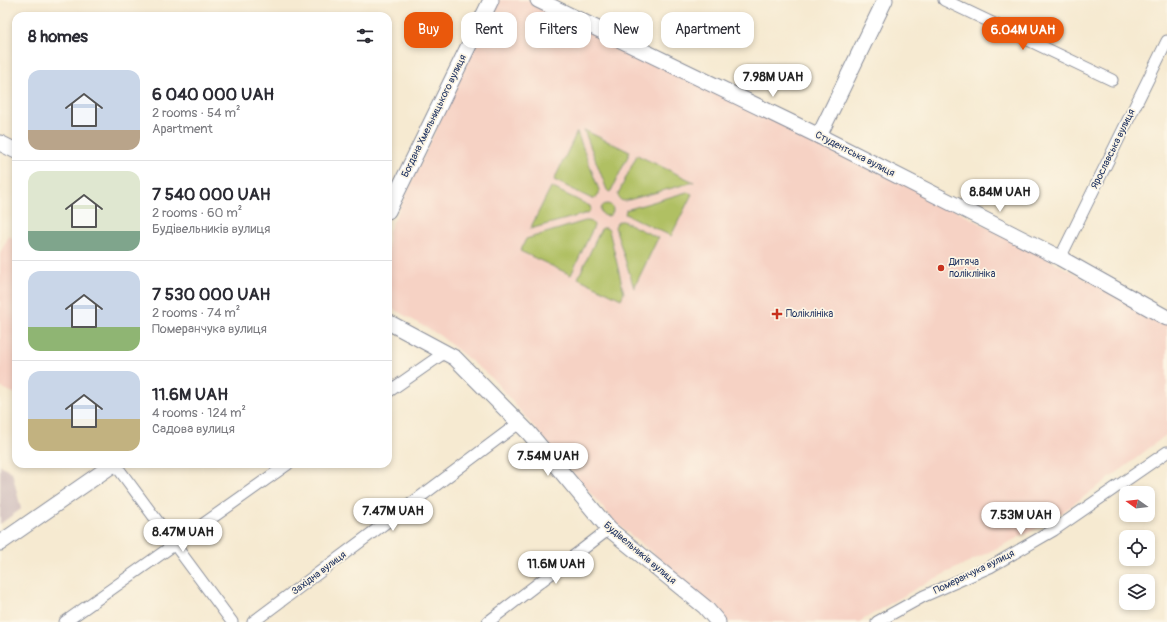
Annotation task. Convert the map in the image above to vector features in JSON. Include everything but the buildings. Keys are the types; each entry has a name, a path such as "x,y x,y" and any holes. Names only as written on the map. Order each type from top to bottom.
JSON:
{"street":[{"name":"Богдана Хмельницького вулиця","path":"392,203 491,0"},
{"name":"Студентська вулиця","path":"538,0 819,136 1060,258 1167,318"},
{"path":"819,136 885,0"},
{"path":"944,0 1112,80"},
{"name":"Ярославська вулиця","path":"1060,258 1167,41"},
{"path":"0,143 12,149"},
{"name":"Будівельників вулиця","path":"392,324 455,358 529,433 609,529 706,607 718,622"},
{"path":"392,389 444,353"},
{"name":"Західна вулиця","path":"253,622 519,423"},
{"name":"Померанчука вулиця","path":"877,622 924,596 990,567 1054,530 1167,452"},
{"path":"0,543 108,468"},
{"path":"117,468 232,622"},
{"path":"65,622 282,468"},
{"path":"488,622 609,529"}],"shaded area":[{"name":"Поліклініка","path":"496,0 531,0 556,12 525,12 525,48 591,48 591,29 599,33 599,48 630,48 847,153 1167,322 1167,434 1129,464 1046,524 922,585 859,622 725,622 662,561 616,523 492,378 439,335 392,308 392,224 474,48 517,48 517,12 490,12"},
{"path":"9,236 12,238 12,392 0,387 0,253"},
{"path":"0,465 12,472 21,509 0,524"}],"green space":[{"path":"584,130 630,152 611,191 609,192 607,190"},
{"path":"577,132 599,190 597,197 592,199 554,180"},
{"path":"637,155 694,182 625,201 621,200 618,194"},
{"path":"551,187 590,206 591,210 588,213 530,229"},
{"path":"687,192 692,194 671,236 625,214 626,210"},
{"path":"609,204 612,205 612,215 605,216 602,215 601,208 602,205"},
{"path":"585,221 592,222 594,226 571,275 520,251 526,239"},
{"path":"620,221 623,221 658,238 634,288 615,227"},
{"path":"603,228 609,230 624,293 621,299 578,278 601,229"}],"place":[{"name":"Дитяча поліклініка","path":"941,268"},
{"name":"Поліклініка","path":"777,314"}]}
